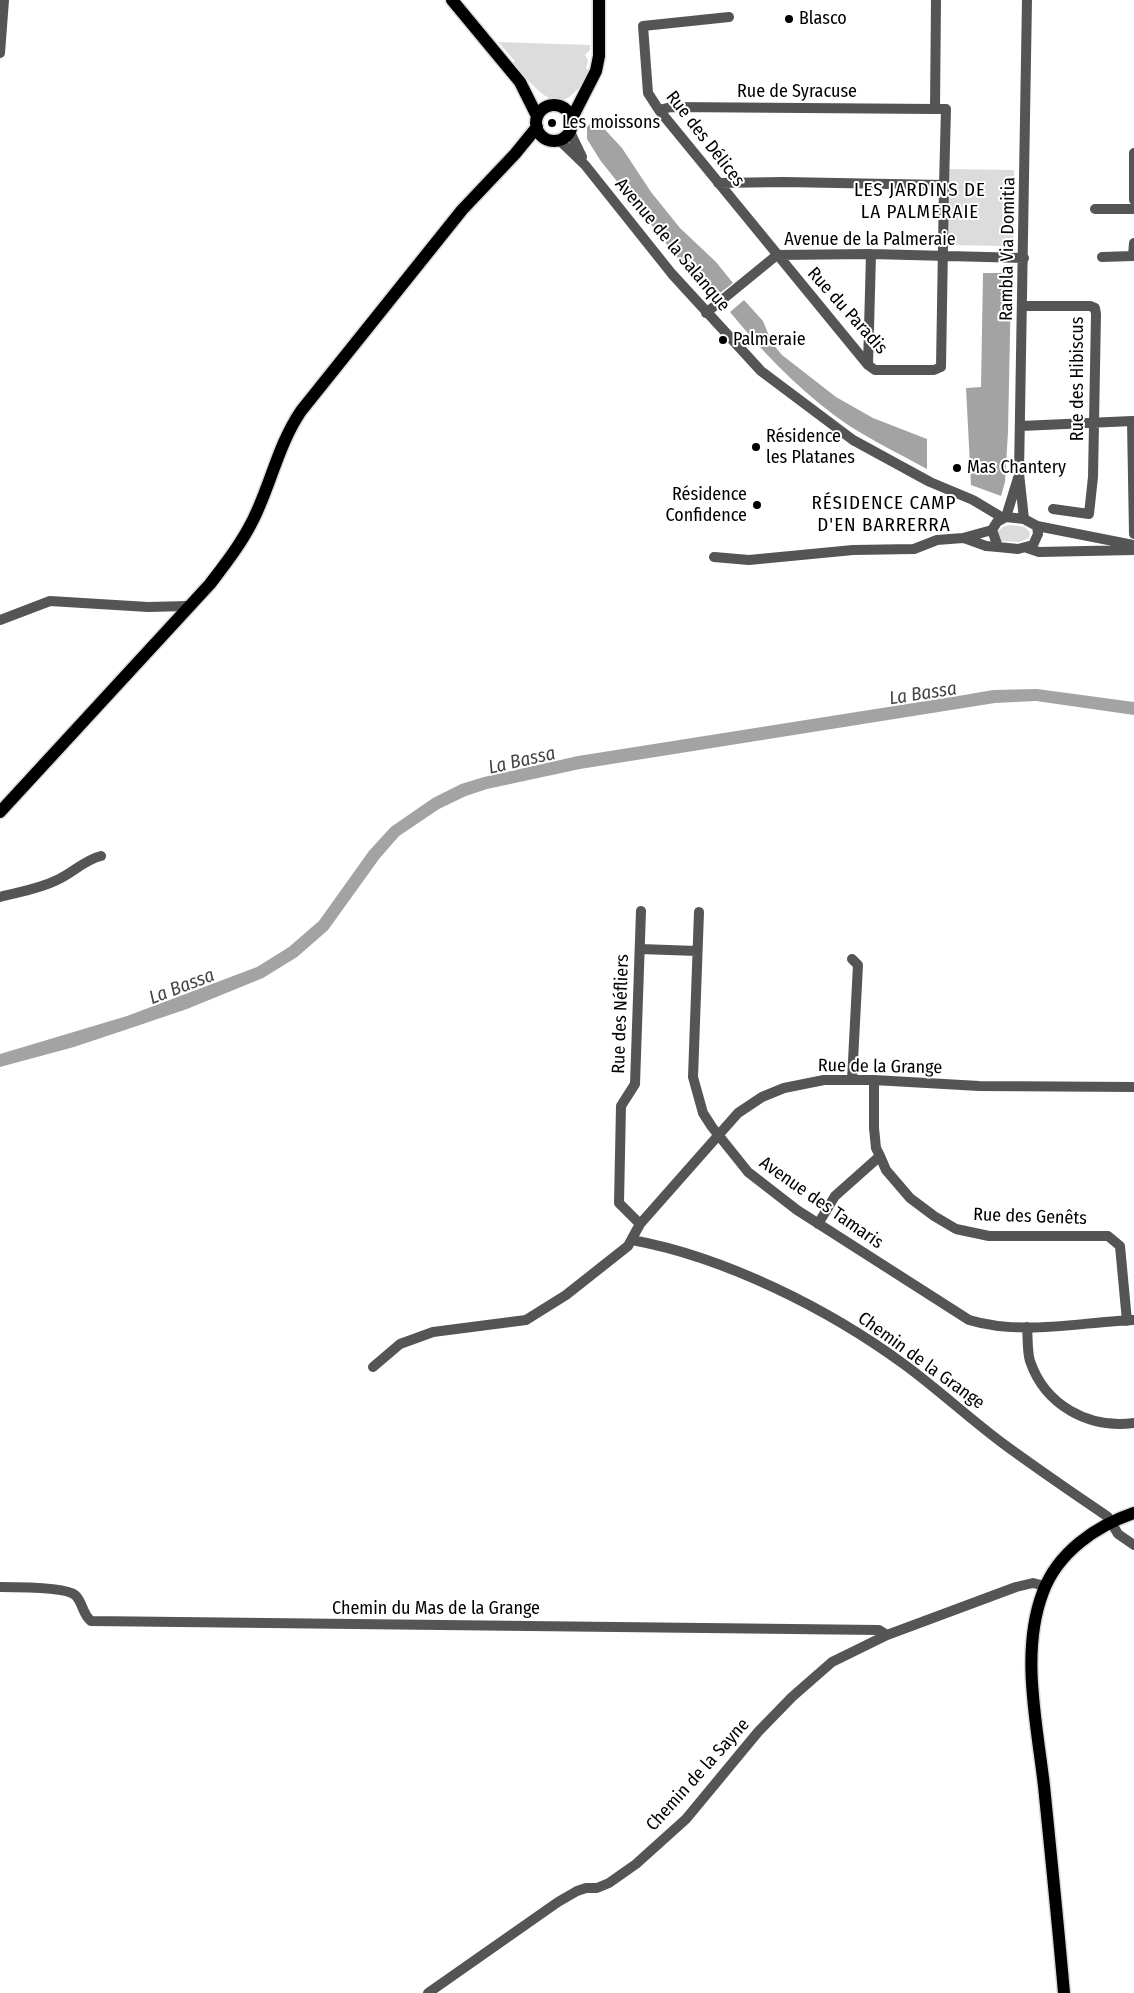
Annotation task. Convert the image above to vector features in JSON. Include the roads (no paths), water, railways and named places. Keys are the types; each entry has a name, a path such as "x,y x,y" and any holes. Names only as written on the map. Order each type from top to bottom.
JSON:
{"main road":[{"path":"452,0 520,82 551,105 569,113"},
{"path":"515,154 545,138 564,136 569,113 592,82 598,56 599,0"},
{"path":"520,82 545,138"},
{"path":"0,812 210,584 254,520 288,430 300,411 462,210 515,154 537,122 543,109 551,105"},
{"path":"1064,1993 1034,1695 1032,1638 1034,1619 1045,1586 1071,1549 1087,1536 1134,1512"}],"street":[{"path":"0,53 4,0"},
{"path":"936,0 935,109 946,109 943,256"},
{"name":"Rambla Via Domitia","path":"1024,519 1020,473 1027,0"},
{"name":"Rue des Délices","path":"729,17 643,26 648,93 659,110 777,255"},
{"name":"Rue de Syracuse","path":"659,110 671,107 935,109"},
{"name":"Avenue de la Salanque","path":"564,136 672,274 761,371 853,440 921,478 973,500 984,509 1005,518"},
{"path":"1134,153 1134,200"},
{"path":"718,183 784,182 944,186"},
{"path":"1095,209 1134,209"},
{"path":"1102,257 1133,256 1134,243"},
{"path":"868,365 871,254"},
{"name":"Avenue de la Palmeraie","path":"706,313 777,255 871,254 1024,258"},
{"name":"Rue du Paradis","path":"777,255 868,365 876,370 934,370 940,367 943,256"},
{"name":"Rue des Hibiscus","path":"1023,306 1095,308 1093,477 1089,514 1053,509"},
{"path":"1021,426 1133,422 1134,534"},
{"name":"Rambla Via Domitia","path":"1005,518 1020,473"},
{"name":"Avenue de la Salanque","path":"984,509 993,528"},
{"path":"714,557 749,560 852,550 914,549 937,540 964,538 993,528 1005,518 1024,519 1037,526 1134,545"},
{"path":"1027,548 1037,540 1037,526"},
{"path":"993,528 998,547"},
{"path":"1082,552 1083,535"},
{"path":"964,538 986,546 1007,549 1027,548 1039,552 1134,550"},
{"path":"0,620 50,601 148,607 188,606"},
{"path":"0,896 34,889 55,882 73,872 88,859 101,856"},
{"name":"Rue des Néfliers","path":"640,1224 619,1203 621,1106 635,1084 641,911"},
{"name":"Avenue des Tamaris","path":"699,912 693,1078 703,1114 748,1172 818,1224 969,1320 993,1325 1027,1327 1131,1320"},
{"path":"640,949 697,950"},
{"path":"852,959 858,965 852,1080"},
{"name":"Rue de la Grange","path":"373,1367 400,1344 433,1332 513,1324 526,1320 566,1295 628,1246 640,1224 738,1113 762,1097 784,1088 824,1080 874,1080 979,1086 1134,1087"},
{"name":"Rue des Genêts","path":"874,1080 876,1148 886,1170 910,1198 956,1229 989,1236 1108,1236 1120,1246 1131,1320"},
{"path":"818,1224 834,1196 880,1156"},
{"name":"Chemin de la Grange","path":"632,1240 669,1247 781,1290 855,1330 906,1366 1004,1445 1108,1517 1118,1534 1134,1545"},
{"path":"1027,1327 1030,1360 1044,1390 1064,1409 1093,1420 1134,1423"},
{"name":"Chemin de la Sayne","path":"428,1993 558,1902 577,1891 586,1888 597,1888 609,1883 636,1864 686,1819 758,1732 792,1697 832,1662 887,1635 1016,1587 1033,1583 1045,1586"},
{"name":"Chemin du Mas de la Grange","path":"0,1587 50,1589 73,1593 79,1599 85,1616 91,1621 880,1630 887,1635"}],"place":[{"name":"Blasco","path":"789,19"},
{"name":"Les moissons","path":"552,123"},
{"name":"Palmeraie","path":"723,340"},
{"name":"Résidence les Platanes","path":"756,447"},
{"name":"Mas Chantery","path":"957,468"},
{"name":"Résidence Confidence","path":"757,505"}],"district":[{"name":"LES JARDINS DE LA PALMERAIE","path":"920,202"},
{"name":"RÉSIDENCE CAMP D'EN BARRERRA","path":"884,515"}],"water label":[{"name":"La Bassa","path":"923,694"},
{"name":"La Bassa","path":"522,761"},
{"name":"La Bassa","path":"182,987"}]}
